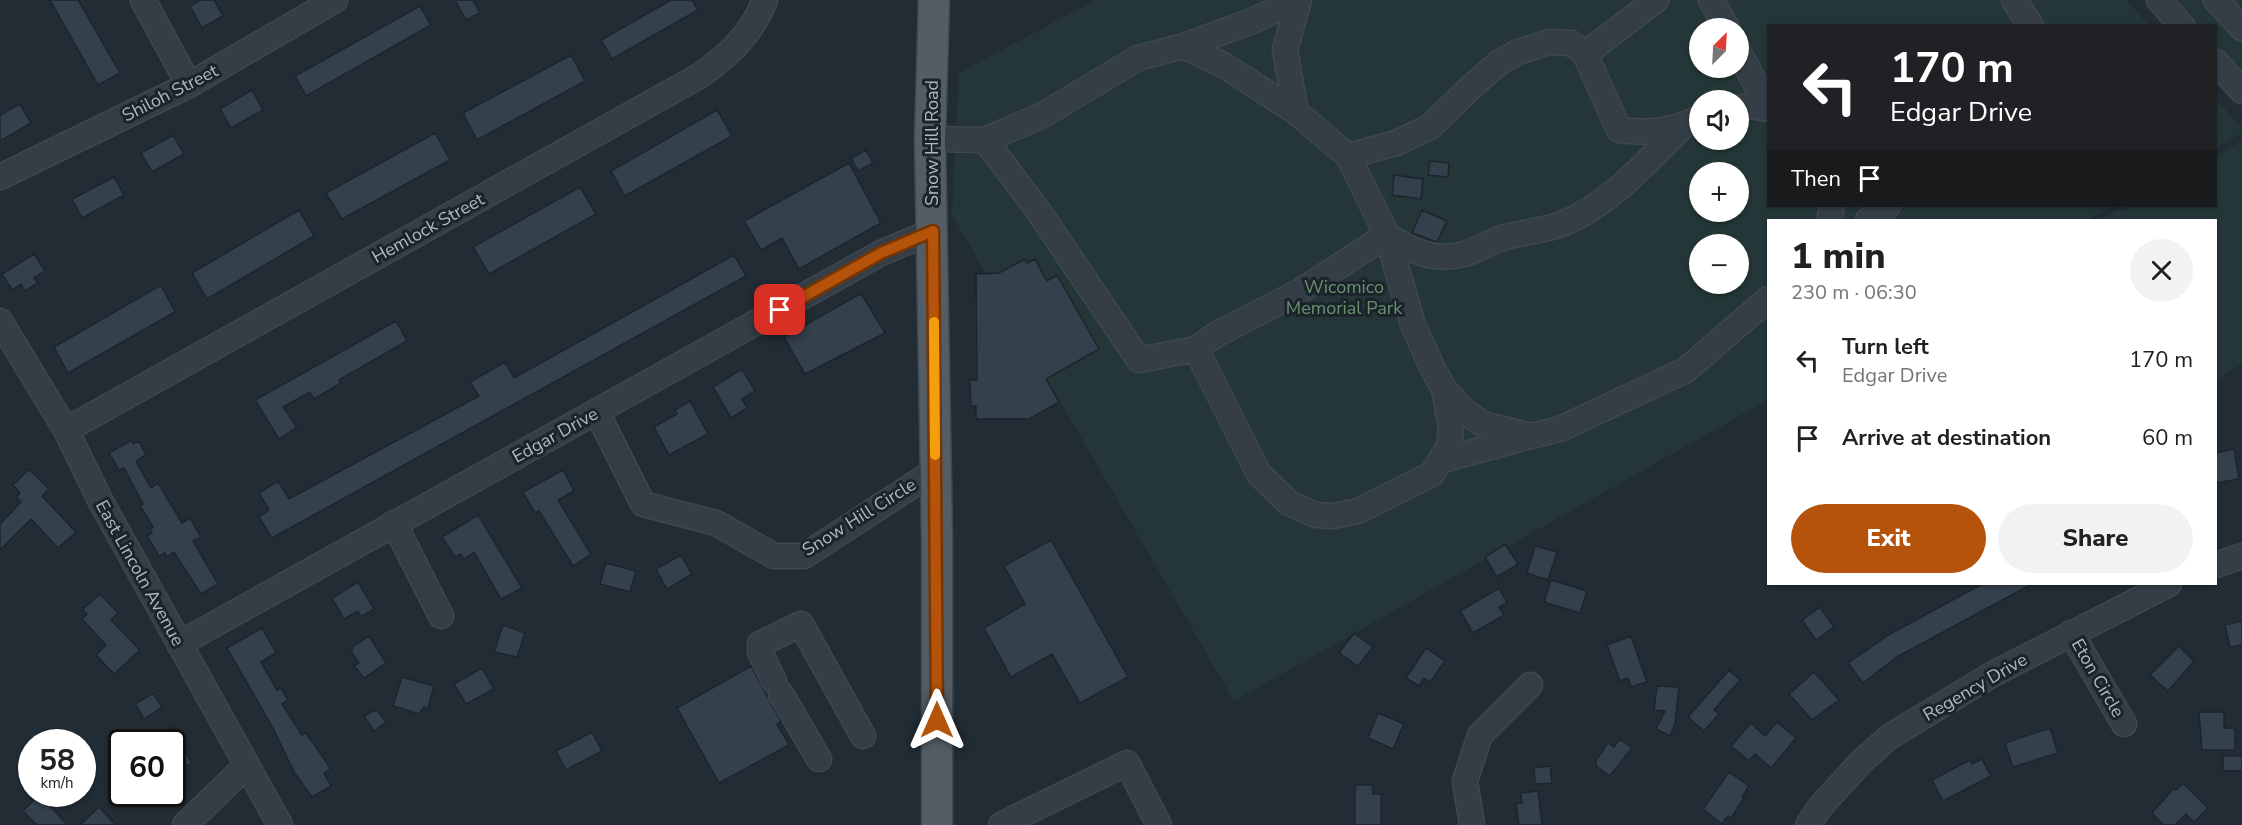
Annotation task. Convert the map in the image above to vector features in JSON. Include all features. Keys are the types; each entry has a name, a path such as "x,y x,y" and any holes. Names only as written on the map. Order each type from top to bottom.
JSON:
{"main road":[{"name":"Snow Hill Road","path":"934,0 930,139 936,470 937,825"}],"street":[{"path":"143,0 189,85"},
{"name":"Shiloh Street","path":"0,177 189,85 335,0"},
{"name":"Hemlock Street","path":"66,430 701,75 732,53 756,19 765,0"},
{"path":"930,139 985,140 1043,114 1138,58 1184,46 1252,21 1298,0"},
{"path":"1296,112 1285,50 1298,0"},
{"path":"1585,54 1656,0"},
{"path":"1711,0 1721,18"},
{"path":"2014,0 2030,24"},
{"path":"2159,0 2180,24"},
{"path":"2216,0 2242,28"},
{"path":"1348,156 1396,142 1430,127 1500,62 1518,52 1549,42 1571,43 1585,54 1619,130 1637,149 1642,166"},
{"path":"1184,46 1226,66 1296,112 1348,156 1387,235 1413,325 1444,389 1451,428 1449,446 1443,460 1432,474 1358,511 1334,516 1316,515 1289,503 1259,474 1196,348"},
{"path":"2217,63 2242,91"},
{"path":"1749,72 1767,106"},
{"path":"1749,106 1767,108"},
{"path":"1619,130 1643,133 1665,131 1689,123"},
{"path":"1387,235 1409,249 1429,256 1466,254 1502,238 1561,224 1590,211 1689,125"},
{"path":"985,140 1037,209 1139,360 1196,348 1217,334 1299,292 1387,235"},
{"path":"1869,219 1887,207"},
{"name":"Edgar Drive","path":"179,644 881,253 933,231"},
{"path":"1443,460 1560,429 1686,370 1767,300"},
{"name":"East Lincoln Avenue","path":"0,321 66,430 100,500 280,825"},
{"path":"1444,389 1464,411 1483,424 1531,435"},
{"name":"Snow Hill Circle","path":"597,412 643,504 716,523 774,556 804,556 936,470"},
{"path":"394,523 441,616"},
{"path":"2217,565 2242,556"},
{"name":"Regency Drive","path":"1808,825 1820,807 1861,762 1889,737 1993,674 2167,585"},
{"path":"819,759 778,688 760,652 760,644 801,624 863,736"},
{"name":"Eton Circle","path":"2071,633 2124,724"},
{"path":"1472,825 1465,781 1480,735 1530,685"},
{"path":"1001,825 1127,763 1160,825"},
{"path":"185,825 247,765"}],"green space":[{"name":"Wicomico Memorial Park","path":"1095,0 2126,0 2148,24 1767,24 1767,207 2112,207 2089,219 1767,219 1767,401 1234,701 952,215 959,73"},
{"path":"2168,0 2242,0 2242,80 2217,52 2217,24 2191,24"},
{"path":"2217,100 2242,128 2242,133 2217,147"},
{"path":"2242,141 2242,364 2217,379 2217,219 2100,219 2124,207 2217,207 2217,155"}],"building":[{"path":"50,0 78,0 120,73 98,85"},
{"path":"201,0 214,0 223,16 202,28 190,6"},
{"path":"455,0 473,0 480,13 466,20"},
{"path":"671,0 692,0 698,10 612,59 601,40"},
{"path":"420,6 431,25 306,96 295,76"},
{"path":"571,55 585,81 477,140 463,113"},
{"path":"252,90 263,110 231,128 220,109"},
{"path":"20,104 31,123 0,141 0,115"},
{"path":"717,110 732,136 625,196 611,171"},
{"path":"435,133 450,160 342,219 326,193"},
{"path":"173,135 184,154 152,172 141,153"},
{"path":"866,150 873,163 858,171 851,158"},
{"path":"1430,161 1449,163 1448,177 1428,175"},
{"path":"849,163 881,223 799,269 782,238 761,250 744,221"},
{"path":"1394,175 1423,179 1421,199 1392,195"},
{"path":"114,177 124,195 82,218 72,199"},
{"path":"580,187 596,214 489,274 473,247"},
{"path":"299,210 314,236 207,299 192,273"},
{"path":"1422,210 1447,221 1437,242 1412,233"},
{"path":"34,254 45,271 34,278 38,283 25,291 21,284 12,290 2,274"},
{"path":"734,255 746,276 272,538 259,517 269,510 259,493 278,481 289,499 479,396 470,382 505,362 514,378"},
{"path":"1025,259 1027,263 1035,259 1047,281 1057,275 1099,349 1046,379 1059,402 1029,419 976,419 976,406 971,406 970,380 977,380 976,274 999,273"},
{"path":"161,285 175,312 68,373 54,347"},
{"path":"858,295 862,295 885,333 805,374 784,337"},
{"path":"396,321 407,341 339,380 341,383 314,399 310,392 283,407 297,427 279,439 255,400"},
{"path":"742,369 755,391 742,399 747,408 731,418 713,387"},
{"path":"690,401 708,434 669,455 654,427 677,414 675,410"},
{"path":"132,440 133,444 139,441 146,455 136,461 151,488 158,483 182,523 190,518 201,537 193,541 218,584 201,594 174,552 167,557 165,553 159,556 147,536 152,533 150,529 153,527 140,505 143,504 124,468 119,470 109,453"},
{"path":"2234,449 2239,479 2217,483 2217,453"},
{"path":"29,469 49,489 42,496 76,532 58,548 31,519 0,550 0,524 21,502 16,497 20,493 13,485"},
{"path":"563,470 574,491 558,500 591,554 573,566 539,511 535,513 523,492"},
{"path":"478,515 522,588 501,599 474,552 464,559 461,554 455,557 442,537"},
{"path":"1051,540 1128,677 1080,703 1052,654 1011,677 984,628 1025,604 1004,566"},
{"path":"1505,544 1518,564 1497,577 1485,557"},
{"path":"1535,546 1557,552 1548,580 1527,573"},
{"path":"681,555 692,574 667,589 656,569"},
{"path":"606,563 636,571 630,592 600,584"},
{"path":"1551,580 1587,591 1580,613 1544,602"},
{"path":"358,582 374,609 361,617 358,611 344,619 332,598"},
{"path":"1980,585 2030,585 1897,657 1863,683 1848,663 1890,634"},
{"path":"1499,588 1507,603 1499,607 1504,615 1473,633 1460,611"},
{"path":"100,594 118,613 111,620 140,650 114,674 96,655 106,645 82,619 87,614 83,609"},
{"path":"1820,607 1834,627 1816,640 1802,620"},
{"path":"2242,621 2242,645 2230,647 2225,625"},
{"path":"503,625 525,633 517,657 494,652"},
{"path":"262,628 276,653 261,662 277,690 281,688 288,700 282,704 302,735 306,733 331,769 324,773 331,786 312,797 294,772 274,730 227,648"},
{"path":"1354,633 1373,647 1358,666 1339,653"},
{"path":"369,636 386,663 364,678 354,666 359,663 352,653 352,647"},
{"path":"1631,636 1647,682 1631,687 1628,678 1620,681 1607,645"},
{"path":"2179,646 2194,661 2168,691 2150,675"},
{"path":"1426,648 1445,661 1430,682 1424,678 1419,686 1406,678"},
{"path":"751,666 781,722 777,724 789,745 719,783 677,708"},
{"path":"482,668 494,689 466,704 454,684"},
{"path":"1729,670 1740,680 1714,710 1719,714 1704,731 1688,717"},
{"path":"1814,672 1839,700 1812,720 1789,694"},
{"path":"402,677 434,686 428,708 424,707 419,714 393,706"},
{"path":"1657,686 1679,687 1675,724 1670,736 1656,729 1665,711 1654,710"},
{"path":"153,693 162,707 144,719 135,704"},
{"path":"378,711 386,722 374,731 364,716"},
{"path":"2199,712 2224,712 2224,728 2235,728 2235,750 2202,750"},
{"path":"1378,713 1404,724 1393,749 1368,738"},
{"path":"1777,722 1796,738 1771,768 1755,754 1749,761 1731,746 1751,723 1765,736"},
{"path":"2050,728 2058,753 2013,767 2005,743"},
{"path":"592,732 602,751 566,770 556,751"},
{"path":"1620,739 1632,748 1610,776 1596,766 1596,760 1608,743 1614,747"},
{"path":"186,752 192,763 186,766"},
{"path":"2223,756 2242,756 2242,771 2223,771"},
{"path":"1982,759 1991,776 1943,801 1932,780 1970,760 1972,764"},
{"path":"1550,766 1552,783 1535,784 1534,768"},
{"path":"1729,772 1749,786 1731,818 1728,816 1722,824 1703,809"},
{"path":"2183,783 2208,808 2194,822 2186,814 2175,825 2163,825 2152,813 2174,788 2176,790"},
{"path":"1355,785 1373,785 1373,794 1381,794 1381,825 1355,825"},
{"path":"1538,791 1542,825 1519,825 1516,804 1522,803 1521,793"},
{"path":"27,807 51,807 68,825 37,825 23,811"},
{"path":"99,807 116,825 80,825"}],"slow traffic":[{"path":"934,322 935,455"}],"route":[{"path":"780,310 881,253 933,231 937,720"}]}
